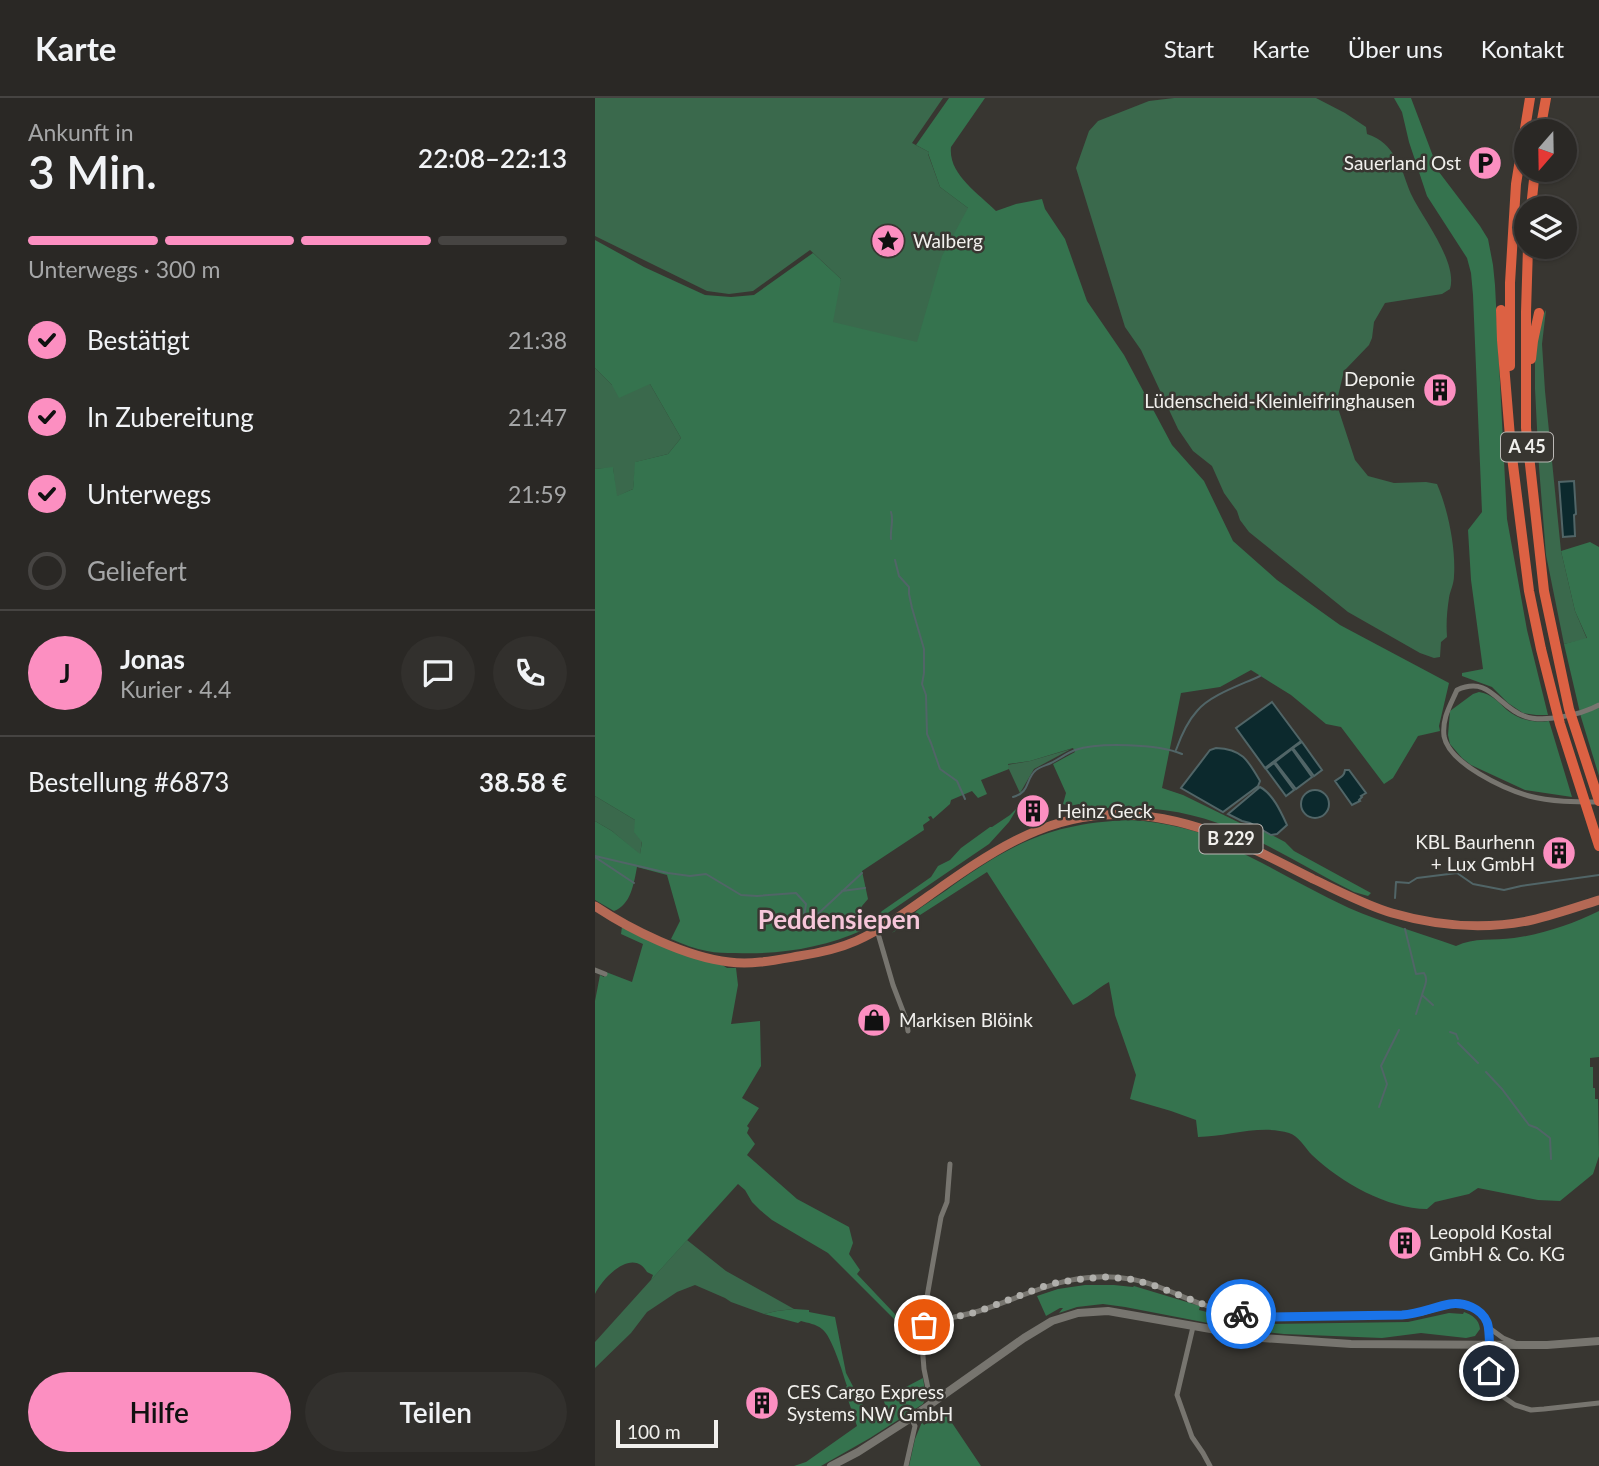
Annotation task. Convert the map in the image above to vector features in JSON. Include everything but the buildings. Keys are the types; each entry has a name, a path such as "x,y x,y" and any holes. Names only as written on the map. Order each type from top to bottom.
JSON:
{"highway":[{"name":"A 45","path":"1530,98 1516,184 1512,234 1510,420 1529,591 1541,649 1560,724 1599,846"},
{"path":"1542,119 1546,98"},
{"name":"A 45","path":"1528,259 1525,419 1544,591 1575,730 1599,802"},
{"path":"1501,310 1502,350 1510,420"},
{"path":"1525,419 1533,341 1539,313"}],"main road":[{"name":"B 229","path":"595,906 612,917 703,957 730,962 778,960 832,950 856,941 1015,840 1066,821 1104,815 1144,815 1180,821 1213,831 1259,851 1355,900 1392,913 1432,922 1462,925 1514,923 1599,900"},
{"path":"831,1466 859,1452 911,1418 1024,1338 1052,1321 1078,1312 1108,1311 1262,1338 1351,1345 1547,1345 1599,1341"}],"street":[{"path":"1599,705 1581,713 1549,718 1525,717 1488,690 1473,686 1464,687 1457,690 1447,709 1444,735 1449,748 1466,765 1506,786 1532,797 1599,802"},
{"path":"877,930 908,1031"},
{"path":"595,970 605,974"},
{"path":"931,1403 924,1369 922,1328 932,1261 941,1217 946,1208 950,1164"},
{"path":"922,1328 927,1323 977,1312 1050,1284 1104,1277 1130,1279 1203,1304 1245,1315 1270,1317 1402,1315 1460,1304 1472,1307 1482,1314 1488,1327 1489,1371 1502,1396 1515,1405 1531,1410 1599,1403"},
{"path":"1193,1327 1177,1395 1192,1437 1210,1466"},
{"path":"1488,1327 1503,1338 1521,1345"},
{"path":"907,1466 915,1426 911,1418"}],"green space":[{"path":"595,98 943,98 912,143 929,152 940,187 992,226 1052,242 773,456 841,279 810,250 753,291 729,294 707,291 595,236"},
{"path":"949,98 985,98 951,147 951,157 959,174 996,211 1042,199 1045,209 1065,239 1087,301 1124,355 1172,445 1204,481 1233,541 1277,580 1340,625 1449,683 1440,731 1418,736 1393,778 1384,784 1341,727 1326,724 1291,695 1251,670 1220,687 1181,693 1162,788 1183,795 1240,823 1257,827 1285,842 1294,851 1371,893 1368,896 1354,892 1260,842 1212,821 1160,809 1124,807 1089,810 1079,804 1063,804 1066,793 1053,764 1075,752 1073,748 1030,761 1008,764 1009,769 981,780 987,794 978,798 972,791 951,800 933,819 928,817 930,820 923,825 924,830 862,871 868,899 862,906 857,922 863,930 848,936 784,951 751,953 698,949 671,939 680,921 667,875 637,867 631,893 620,908 614,911 595,900 595,821 640,854 642,842 634,832 635,820 595,796 595,469 613,467 617,496 633,489 635,462 668,454 681,438 650,384 619,398 612,385 595,368 595,240 644,267 705,295 731,297 754,295 813,253 841,279 833,322 917,342 942,256 968,208 940,187 929,152 916,145"},
{"path":"1174,98 1316,98 1345,113 1366,127 1367,134 1381,141 1393,154 1411,194 1438,241 1449,266 1450,289 1442,294 1385,303 1374,322 1369,345 1344,371 1338,408 1355,460 1368,476 1394,483 1437,484 1445,505 1454,554 1454,579 1448,608 1447,637 1441,642 1440,657 1434,658 1420,653 1348,612 1249,532 1224,493 1212,466 1193,451 1178,429 1141,350 1125,327 1076,168 1089,131 1098,121 1149,101"},
{"path":"1394,98 1411,98 1439,172 1488,239 1495,285 1507,519 1527,630 1548,715 1523,713 1492,687 1462,676 1462,673 1483,669 1471,580 1468,530 1482,512 1471,273 1467,258 1427,196 1402,112"},
{"path":"1546,310 1542,344 1561,551 1575,611 1587,639 1564,644 1546,555 1539,467 1535,346"},
{"path":"595,368 612,385 650,384 681,438 668,454 636,462 633,489 616,497 613,468 595,469"},
{"path":"1590,542 1599,547 1599,776 1581,717 1564,644 1587,638 1575,611 1561,551"},
{"path":"1479,692 1491,696 1522,718 1549,721 1572,797 1525,790 1471,765 1462,758 1450,744 1450,711"},
{"path":"1071,749 1034,769 1020,793 1007,765"},
{"path":"595,796 635,820 642,841 640,855 612,831 595,821"},
{"path":"1018,807 1009,822 989,844 876,921 882,911 931,877 938,866 950,860 961,848"},
{"path":"1130,820 1182,828 1231,843 1230,847 1349,908 1456,946 1470,941 1536,934 1599,911 1599,1057 1590,1058 1595,1099 1598,1099 1599,1156 1593,1174 1560,1201 1538,1200 1478,1188 1469,1194 1435,1202 1427,1209 1412,1208 1381,1199 1350,1184 1323,1165 1299,1139 1289,1133 1255,1130 1198,1137 1196,1120 1130,1099 1136,1075 1115,1015 1109,982 1073,1005 987,872 892,933 917,911 974,871 1015,847 1078,825"},
{"path":"622,927 727,968 736,968 738,985 731,1024 760,1021 761,1066 742,1098 759,1108 747,1126 747,1133 755,1144 747,1155 797,1199 849,1227 853,1243 849,1254 860,1270 857,1274 911,1331 905,1330 828,1253 772,1220 752,1202 738,1184 651,1280 653,1275 641,1265 627,1263 611,1273 595,1294 595,1001 600,975 604,977 606,972 632,982 643,944 621,934"},
{"path":"687,1240 726,1271 794,1309 764,1314 695,1285 677,1292 647,1312 631,1333 595,1368 595,1342"},
{"path":"1085,1285 1134,1286 1200,1306 1199,1310 1242,1321 1270,1324 1408,1322 1464,1312 1475,1318 1480,1329 1475,1336 1466,1338 1421,1333 1382,1338 1284,1334 1239,1329 1103,1304 1077,1307 1059,1313 1063,1308 1060,1308 1046,1316 1037,1296 1058,1289"},
{"path":"794,1309 835,1317 846,1373 868,1415 886,1407 883,1399 923,1378 926,1397 923,1404 821,1466 794,1466 806,1462 857,1426 844,1388 847,1386 840,1365 826,1333 812,1324 764,1314"},
{"path":"944,1411 981,1466 909,1466 922,1422 924,1425"}],"water":[{"path":"1574,481 1575,536 1563,537 1559,482"},
{"path":"1272,702 1301,741 1265,768 1236,728"},
{"path":"1302,742 1322,770 1314,776 1293,748"},
{"path":"1216,748 1238,753 1252,767 1260,781 1258,786 1223,812 1181,788 1210,750"},
{"path":"1292,749 1312,777 1296,789 1275,762"},
{"path":"1274,763 1294,790 1286,796 1266,769"},
{"path":"1345,770 1349,770 1366,793 1361,796 1360,801 1352,805 1335,781 1343,776"},
{"path":"1260,787 1273,799 1287,825 1277,834 1271,835 1228,814"},
{"path":"1315,790 1325,794 1329,804 1325,814 1315,818 1305,814 1301,804 1305,794"}],"waterway":[{"path":"891,512 891,539"},
{"path":"895,560 899,576 909,587 924,649 922,684 926,695 927,734 940,769 957,781 965,799"},
{"path":"1176,750 1187,724 1203,705 1218,695 1260,676"},
{"path":"1013,797 1023,792 1036,770 1086,747 1129,745 1182,754"},
{"path":"595,856 668,873 690,876 706,874 741,895 796,893 806,904 804,916 809,919 862,873"},
{"path":"595,857 634,883"},
{"path":"1395,898 1396,882 1409,883 1417,878 1457,873 1473,884 1504,890 1599,875"},
{"path":"842,891 865,888"},
{"path":"1405,929 1416,974 1424,973 1426,978 1422,995 1433,1005"},
{"path":"1416,1014 1422,995"},
{"path":"1379,1107 1387,1084 1381,1066 1399,1030"},
{"path":"1450,1032 1456,1034 1458,1039"},
{"path":"1458,1043 1478,1063"},
{"path":"1486,1072 1529,1125 1550,1138 1551,1159"}],"way so far":[{"path":"924,1325 977,1312 1050,1284 1104,1277 1150,1284 1203,1304 1241,1314"}],"place":[{"name":"Sauerland Ost","path":"1485,163"},
{"name":"Walberg","path":"888,241"},
{"name":"Deponie Lüdenscheid-Kleinleifringhausen","path":"1440,390"},
{"name":"Heinz Geck","path":"1033,811"},
{"name":"KBL Baurhenn + Lux GmbH","path":"1559,853"},
{"name":"Markisen Blöink","path":"874,1020"},
{"name":"Leopold Kostal GmbH & Co. KG","path":"1405,1243"},
{"name":"CES Cargo Express Systems NW GmbH","path":"762,1403"}],"district":[{"name":"Peddensiepen","path":"839,920"}],"route":[{"path":"1241,1314 1270,1317 1367,1317 1422,1313 1460,1304 1476,1309 1487,1323 1489,1371"}]}
